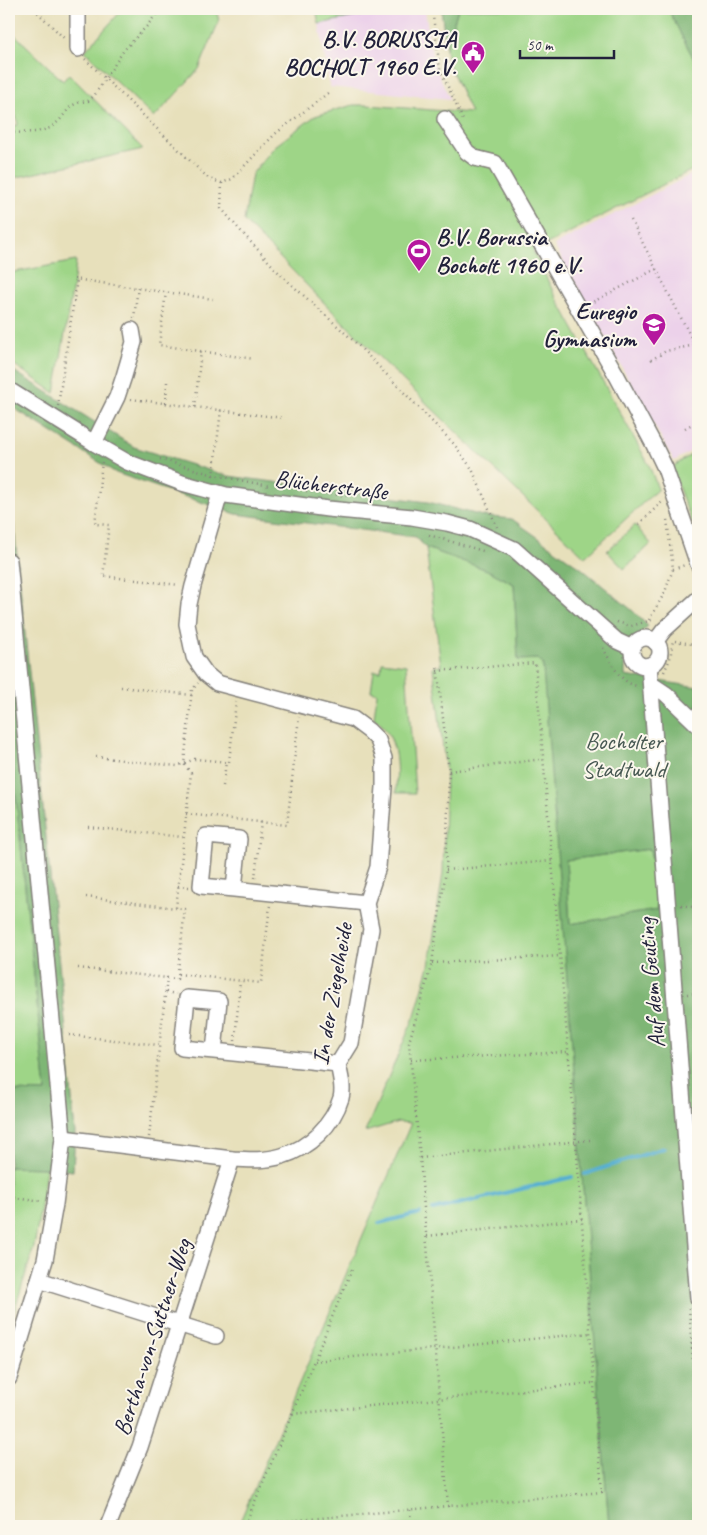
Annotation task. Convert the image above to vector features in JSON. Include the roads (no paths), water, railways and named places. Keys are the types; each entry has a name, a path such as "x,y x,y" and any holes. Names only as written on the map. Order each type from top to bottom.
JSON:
{"street":[{"path":"78,9 81,54"},
{"path":"445,119 467,152 475,158 495,163 617,376 665,468 698,564"},
{"path":"94,443 117,397 134,342 132,330"},
{"name":"Blücherstraße","path":"9,390 127,462 182,483 216,493 328,509 412,517 470,529 514,550 617,641 632,648"},
{"name":"In der Ziegelheide","path":"63,1138 232,1159 257,1160 282,1156 318,1135 335,1113 341,1097 342,1084 338,1064 351,1043 371,929 366,903 378,867 384,787 384,758 378,740 353,719 218,683 206,674 194,657 187,624 189,604 216,493"},
{"path":"9,561 63,1138 50,1238 40,1280 9,1378"},
{"path":"655,642 664,630 698,599"},
{"path":"651,639 655,642 659,654 654,663 642,665 632,656 632,648 638,641 651,639"},
{"name":"Auf dem Geuting","path":"650,665 643,685 667,902 698,1298"},
{"path":"643,685 666,694 698,725"},
{"path":"234,889 366,903"},
{"path":"214,1051 338,1064"},
{"name":"Bertha-von-Suttner-Weg","path":"108,1526 140,1446 232,1159"},
{"path":"40,1280 216,1336"}],"waterway":[{"path":"585,1174 664,1148"},
{"path":"433,1210 572,1177"},
{"path":"379,1223 420,1213"}],"place":[{"name":"B.V. BORUSSIA BOCHOLT 1960 E.V.","path":"473,74"},
{"name":"B.V. Borussia Bocholt 1960 e.V.","path":"419,272"},
{"name":"Euregio Gymnasium","path":"654,346"}],"park label":[{"name":"Bocholter Stadtwald","path":"624,755"}]}
